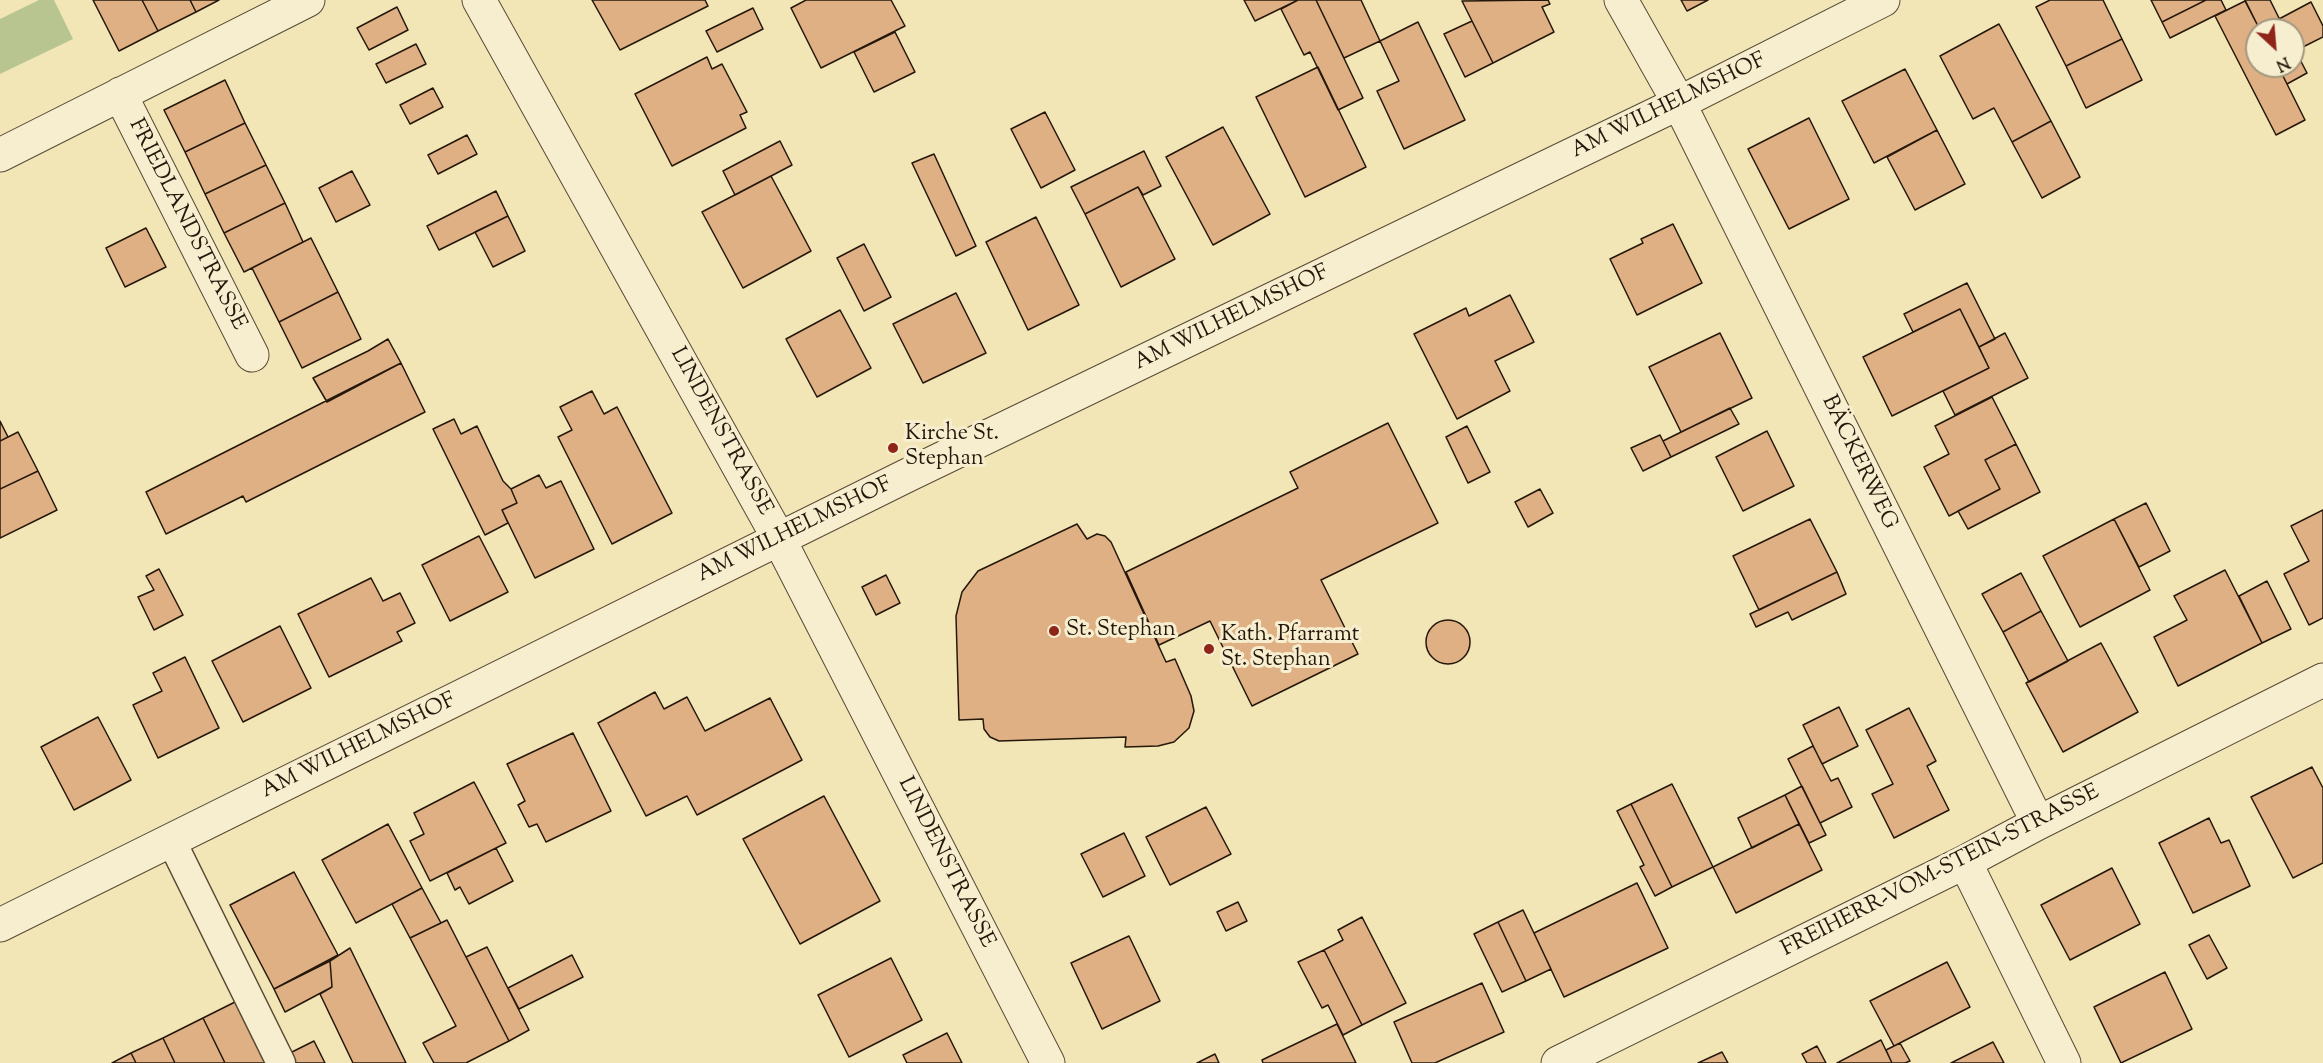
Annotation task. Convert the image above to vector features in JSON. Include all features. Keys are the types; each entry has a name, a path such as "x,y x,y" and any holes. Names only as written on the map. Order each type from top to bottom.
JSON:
{"street":[{"name":"FRIEDLANDSTRASSE","path":"0,155 308,0"},
{"name":"LINDENSTRASSE","path":"479,0 779,539 1048,1063"},
{"name":"BÄCKERWEG","path":"1621,0 1679,103 2038,823"},
{"name":"AM WILHELMSHOF","path":"0,925 779,539 1679,103 1883,0"},
{"name":"FRIEDLANDSTRASSE","path":"120,94 252,355"},
{"name":"FREIHERR-VOM-STEIN-STRASSE","path":"1558,1063 1965,862 2323,680"},
{"path":"1965,862 2064,1063"}],"lane":[{"path":"171,840 281,1063"}],"green space":[{"path":"39,0 54,0 73,39 0,74 0,19"}],"building":[{"path":"93,0 142,0 158,31 119,51"},
{"path":"142,0 190,0 196,12 158,31"},
{"path":"190,0 219,0 196,12"},
{"path":"592,0 705,0 708,6 620,50"},
{"path":"806,0 891,0 905,26 821,68 791,8"},
{"path":"1244,0 1298,0 1255,21"},
{"path":"1298,0 1316,0 1363,98 1338,110 1310,52 1304,55 1281,9"},
{"path":"1316,0 1361,0 1380,41 1344,58"},
{"path":"1548,0 1550,4 1542,7 1554,32 1493,63 1462,1"},
{"path":"1681,0 1708,0 1687,11"},
{"path":"2050,0 2103,0 2122,39 2066,66 2036,7"},
{"path":"2151,0 2206,0 2162,22"},
{"path":"2206,0 2221,0 2226,10 2170,38 2162,22"},
{"path":"2245,0 2270,0 2279,18 2254,18"},
{"path":"2245,1 2254,18 2245,18 2245,75 2215,16"},
{"path":"2311,2 2323,26 2323,37 2305,46 2305,18 2281,18"},
{"path":"397,7 408,30 369,50 357,28"},
{"path":"753,8 763,29 717,52 706,31"},
{"path":"1472,21 1493,63 1465,77 1444,34"},
{"path":"1418,22 1465,120 1404,149 1377,91 1399,81 1380,41"},
{"path":"1999,24 2051,121 2012,142 1994,108 1973,119 1940,56"},
{"path":"895,32 915,72 874,92 854,52"},
{"path":"2122,39 2142,80 2086,108 2066,66"},
{"path":"416,44 426,64 386,83 376,64"},
{"path":"707,57 712,69 722,64 747,112 740,115 746,128 672,166 635,94"},
{"path":"1318,67 1366,167 1305,197 1256,97"},
{"path":"1905,69 1937,130 1874,163 1842,101"},
{"path":"2247,78 2284,78 2305,120 2276,135"},
{"path":"2284,78 2298,78 2287,84"},
{"path":"225,80 245,123 185,152 164,110"},
{"path":"433,88 443,107 410,124 400,105"},
{"path":"1045,112 1075,170 1041,188 1011,129"},
{"path":"1809,118 1849,199 1789,229 1748,149"},
{"path":"2051,121 2080,177 2042,198 2012,142"},
{"path":"245,123 266,165 205,194 185,152"},
{"path":"1223,127 1270,214 1213,245 1166,157"},
{"path":"1937,130 1965,184 1915,210 1887,157"},
{"path":"467,135 477,154 438,174 428,155"},
{"path":"780,141 792,165 735,195 723,171"},
{"path":"1144,151 1161,186 1143,195 1138,187 1085,214 1071,187"},
{"path":"934,154 976,246 956,256 912,163"},
{"path":"266,165 285,203 224,233 205,194"},
{"path":"352,171 370,205 336,222 319,188"},
{"path":"771,176 811,251 743,288 702,212"},
{"path":"1138,187 1175,259 1121,287 1085,214"},
{"path":"496,191 508,216 439,250 427,226"},
{"path":"285,203 303,242 244,272 224,233"},
{"path":"508,216 525,251 493,267 475,232"},
{"path":"1036,217 1079,305 1028,330 986,242"},
{"path":"1673,224 1702,283 1637,315 1610,259 1643,243 1641,239"},
{"path":"146,228 166,267 125,287 106,248"},
{"path":"311,238 338,292 279,322 252,268"},
{"path":"864,244 891,297 864,311 837,258"},
{"path":"1967,283 1995,339 1979,347 1960,309 1913,332 1904,314"},
{"path":"338,292 361,339 302,368 279,322"},
{"path":"956,293 986,353 923,383 893,324"},
{"path":"1510,295 1534,342 1495,361 1510,391 1457,419 1414,334 1466,308 1469,316"},
{"path":"1960,309 1989,368 1892,416 1863,357"},
{"path":"840,310 871,368 817,397 786,339"},
{"path":"1720,333 1752,398 1681,432 1649,367"},
{"path":"2005,333 2028,378 1955,415 1943,391 1989,368 1979,347"},
{"path":"388,339 401,363 327,402 313,378"},
{"path":"401,363 425,412 246,502 243,496 166,534 146,492"},
{"path":"592,391 604,414 617,407 672,513 612,544 558,437 572,430 560,407"},
{"path":"1992,397 2016,444 1985,460 2000,489 1949,516 1924,467 1949,454 1935,426"},
{"path":"1730,408 1739,424 1671,457 1663,441"},
{"path":"454,419 461,434 477,426 503,481 511,489 517,503 502,510 508,523 485,535 433,429"},
{"path":"0,421 8,437 0,441"},
{"path":"1388,423 1438,523 1321,580 1358,654 1252,706 1210,621 1159,645 1126,572 1298,488 1290,472"},
{"path":"1467,426 1490,472 1468,483 1446,437"},
{"path":"1767,431 1794,486 1743,511 1716,457"},
{"path":"18,432 38,471 0,489 0,441"},
{"path":"1660,435 1671,457 1643,471 1631,448"},
{"path":"2016,444 2040,492 1968,529 1958,511 2000,489 1985,460"},
{"path":"38,471 57,510 0,538 0,489"},
{"path":"539,475 546,488 561,481 594,549 535,578 502,510 517,503 511,489"},
{"path":"1540,489 1553,513 1528,527 1515,502"},
{"path":"2146,503 2170,551 2139,567 2114,519"},
{"path":"2323,510 2323,618 2309,625 2284,574 2309,561 2291,526"},
{"path":"1810,519 1837,572 1759,610 1733,556"},
{"path":"2114,519 2150,590 2080,627 2043,556"},
{"name":"St. Stephan","path":"1077,524 1087,539 1097,534 1105,536 1111,542 1166,662 1175,659 1191,696 1194,711 1189,728 1174,742 1158,746 1125,747 1126,737 999,741 990,737 984,729 983,719 959,720 956,616 962,592 978,571"},
{"path":"479,536 508,592 450,621 422,565"},
{"path":"159,569 183,615 154,630 138,597 154,590 146,576"},
{"path":"2225,570 2262,643 2178,686 2154,637 2187,620 2174,596"},
{"path":"1837,572 1846,594 1792,620 1788,612 1756,627 1750,614"},
{"path":"2021,573 2041,611 2003,632 1982,594"},
{"path":"886,575 900,603 876,615 862,587"},
{"path":"371,578 383,601 400,593 415,623 397,632 402,641 329,677 298,614"},
{"path":"2267,581 2291,629 2262,643 2239,596"},
{"path":"2041,611 2068,661 2029,682 2003,632"},
{"path":"1448,620 1464,626 1470,642 1464,658 1448,664 1432,658 1426,642 1432,626"},
{"path":"280,626 311,688 243,722 212,661"},
{"path":"2101,643 2138,712 2063,752 2026,683"},
{"path":"185,657 219,728 158,758 133,705 162,691 153,673"},
{"path":"655,692 664,709 687,697 705,731 770,698 802,760 697,815 687,796 646,816 598,723"},
{"path":"1839,707 1858,746 1822,764 1803,725"},
{"path":"1909,708 1936,761 1927,766 1949,810 1894,838 1872,794 1893,784 1866,730"},
{"path":"98,717 131,780 74,810 41,747"},
{"path":"573,733 611,811 546,842 537,824 529,827 518,805 525,801 507,764"},
{"path":"1813,746 1831,781 1838,778 1852,807 1820,823 1788,759"},
{"path":"2312,767 2323,788 2323,863 2293,878 2251,797"},
{"path":"474,782 506,843 430,881 410,841 424,834 414,813"},
{"path":"1672,784 1713,867 1672,887 1631,804"},
{"path":"1802,786 1826,835 1809,843 1785,795"},
{"path":"1785,795 1799,824 1752,848 1738,818"},
{"path":"824,796 880,901 800,944 743,839"},
{"path":"1631,804 1672,887 1655,896 1640,867 1644,865 1617,811"},
{"path":"1206,807 1231,854 1170,885 1146,837"},
{"path":"2209,818 2221,843 2229,840 2250,886 2193,913 2159,843"},
{"path":"388,824 422,888 356,923 322,860"},
{"path":"1799,824 1822,870 1736,913 1713,867"},
{"path":"1124,833 1145,876 1103,897 1081,854"},
{"path":"496,848 513,881 469,904 460,887 455,890 447,873"},
{"path":"2112,868 2140,924 2070,960 2041,905"},
{"path":"294,872 338,955 274,989 230,905"},
{"path":"1637,883 1668,948 1564,997 1534,933"},
{"path":"422,888 441,923 410,938 392,904"},
{"path":"1238,902 1247,921 1226,931 1217,912"},
{"path":"1523,910 1551,969 1526,981 1498,922"},
{"path":"1362,917 1406,1003 1362,1025 1324,950 1343,940 1338,930"},
{"path":"447,920 509,1041 466,1063 434,1063 423,1043 456,1026 410,938"},
{"path":"1498,922 1526,981 1502,992 1474,934"},
{"path":"2209,935 2227,968 2207,979 2189,945"},
{"path":"1129,936 1160,1001 1102,1029 1071,963"},
{"path":"487,947 529,1030 509,1041 466,957"},
{"path":"350,948 406,1063 353,1063 320,994 332,987 330,961"},
{"path":"1324,950 1362,1025 1343,1035 1328,1005 1322,1008 1298,962"},
{"path":"572,955 583,977 519,1009 508,988"},
{"path":"891,958 922,1020 849,1057 818,995"},
{"path":"330,961 332,987 285,1012 274,989"},
{"path":"1947,962 1970,1007 1894,1046 1870,1001"},
{"path":"2165,972 2192,1029 2121,1063 2094,1007"},
{"path":"1482,983 1504,1032 1435,1063 1412,1063 1394,1022"},
{"path":"237,1001 269,1063 225,1063 203,1018"},
{"path":"203,1018 225,1063 175,1063 163,1038"},
{"path":"1337,1024 1356,1063 1263,1063 1262,1060"},
{"path":"947,1033 962,1063 907,1063 903,1055"},
{"path":"163,1038 175,1063 136,1063 131,1053"},
{"path":"1881,1040 1892,1063 1837,1063"},
{"path":"314,1041 325,1063 293,1063 288,1054"},
{"path":"1993,1042 2004,1063 1951,1063"},
{"path":"1900,1043 1910,1061 1892,1063 1886,1050"},
{"path":"1817,1046 1826,1063 1807,1063 1802,1054"},
{"path":"1722,1052 1728,1063 1698,1063"},
{"path":"131,1053 136,1063 112,1063"},
{"path":"1215,1054 1219,1063 1197,1063"}],"place":[{"name":"Kirche St. Stephan","path":"893,448"},
{"name":"St. Stephan","path":"1054,631"},
{"name":"Kath. Pfarramt St. Stephan","path":"1209,649"}]}
